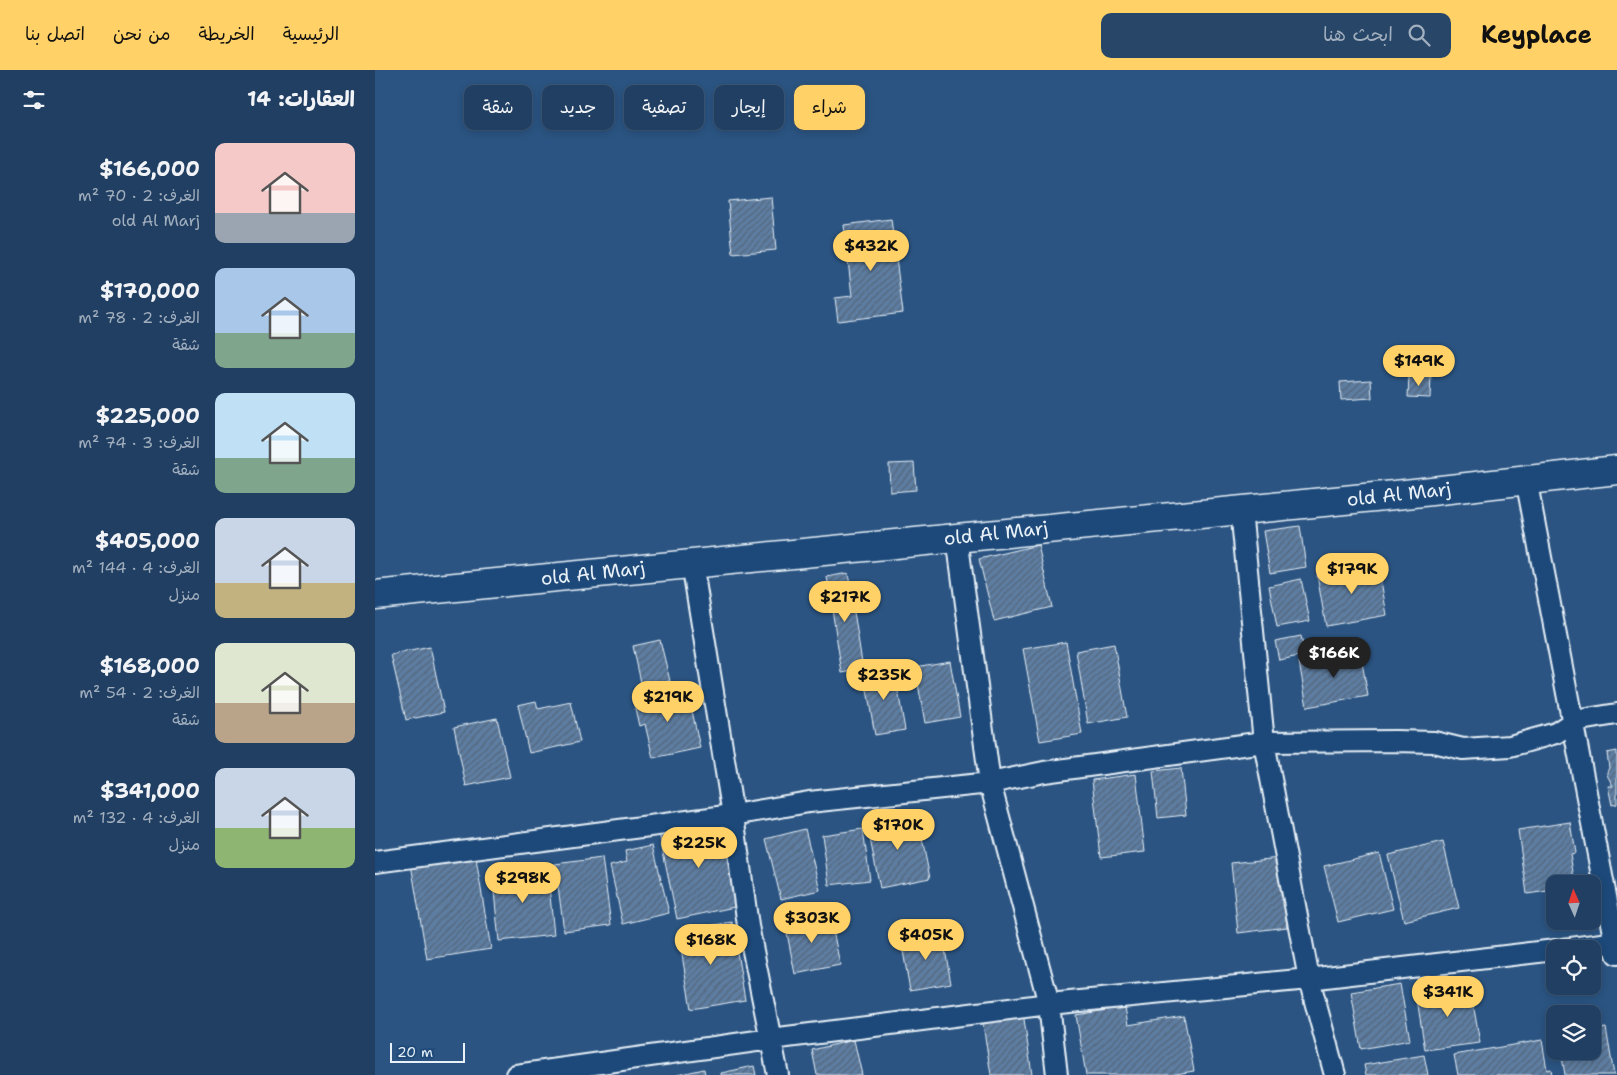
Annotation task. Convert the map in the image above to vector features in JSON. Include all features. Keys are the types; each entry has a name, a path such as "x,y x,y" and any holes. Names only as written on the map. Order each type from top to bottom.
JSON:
{"main road":[{"name":"old Al Marj","path":"375,595 1405,494 1617,470"}],"street":[{"path":"1527,479 1616,946 1601,947"},
{"path":"1241,510 1264,742 1309,979 1335,1075"},
{"path":"957,537 990,783 1049,1004 1057,1075"},
{"path":"692,563 733,815 748,926 778,1075"},
{"path":"375,862 733,815 809,802 990,783 1044,772 1264,742 1434,742 1463,748 1480,749 1510,746 1556,733 1574,721 1617,714"},
{"path":"516,1075 771,1039 1049,1004 1309,979 1546,951"}],"building":[{"path":"771,197 776,250 733,254 728,201"},
{"path":"891,219 903,313 838,321 835,298 852,296 844,225"},
{"path":"1409,376 1431,377 1430,398 1408,397"},
{"path":"1371,380 1372,398 1341,400 1340,382"},
{"path":"914,463 916,490 890,492 889,464"},
{"path":"1300,526 1306,567 1270,573 1263,531"},
{"path":"1038,545 1052,607 994,621 979,559"},
{"path":"1378,564 1387,615 1326,626 1317,575"},
{"path":"848,573 863,669 842,673 827,577"},
{"path":"1301,579 1310,621 1277,627 1269,586"},
{"path":"1301,636 1305,655 1279,660 1275,641"},
{"path":"660,640 670,681 642,687 633,646"},
{"path":"1066,642 1082,734 1040,741 1023,649"},
{"path":"1114,644 1127,717 1088,724 1076,651"},
{"path":"430,647 444,712 406,720 391,655"},
{"path":"1360,651 1368,696 1307,707 1299,662"},
{"path":"950,661 960,717 925,723 915,667"},
{"path":"894,668 905,730 875,735 864,673"},
{"path":"646,692 647,701 688,692 700,748 653,758 645,724 639,726 632,695"},
{"path":"536,701 538,709 571,702 580,742 529,753 518,705"},
{"path":"497,718 510,777 466,786 454,727"},
{"path":"1617,751 1617,804 1612,805 1608,786 1613,786 1607,775 1609,768 1607,753"},
{"path":"1181,768 1186,815 1158,818 1153,771"},
{"path":"1136,774 1145,852 1101,857 1092,780"},
{"path":"917,815 930,878 880,888 867,824"},
{"path":"721,819 739,906 677,919 659,832"},
{"path":"1570,822 1575,853 1570,854 1574,875 1546,875 1546,891 1527,894 1518,830"},
{"path":"805,829 820,890 781,899 766,839"},
{"path":"863,829 870,880 829,885 822,835"},
{"path":"1443,842 1459,908 1404,921 1388,855"},
{"path":"653,845 669,913 623,924 610,866 627,862 625,851"},
{"path":"475,853 491,949 427,959 411,864"},
{"path":"1379,853 1393,909 1338,922 1324,866"},
{"path":"602,858 611,925 564,931 555,864"},
{"path":"1280,858 1287,927 1238,933 1231,863"},
{"path":"547,866 554,935 499,941 492,872"},
{"path":"830,915 840,965 795,974 785,923"},
{"path":"732,922 745,1000 691,1009 678,931"},
{"path":"942,933 951,983 910,990 901,940"},
{"path":"1400,984 1410,1040 1361,1049 1351,992"},
{"path":"1461,984 1463,993 1471,992 1480,1043 1425,1050 1417,999 1432,989"},
{"path":"1125,1007 1128,1025 1184,1016 1194,1071 1170,1075 1086,1075 1076,1015"},
{"path":"1023,1012 1032,1075 991,1075 982,1018"},
{"path":"1606,1028 1614,1075 1565,1075 1562,1060 1601,1060 1601,1029"},
{"path":"854,1040 862,1075 817,1075 812,1050"},
{"path":"1542,1040 1547,1070 1551,1069 1552,1075 1458,1075 1454,1055"},
{"path":"1424,1055 1428,1075 1366,1075 1364,1065"},
{"path":"754,1066 756,1075 721,1075 721,1073"},
{"path":"704,1069 705,1075 677,1075"}]}
